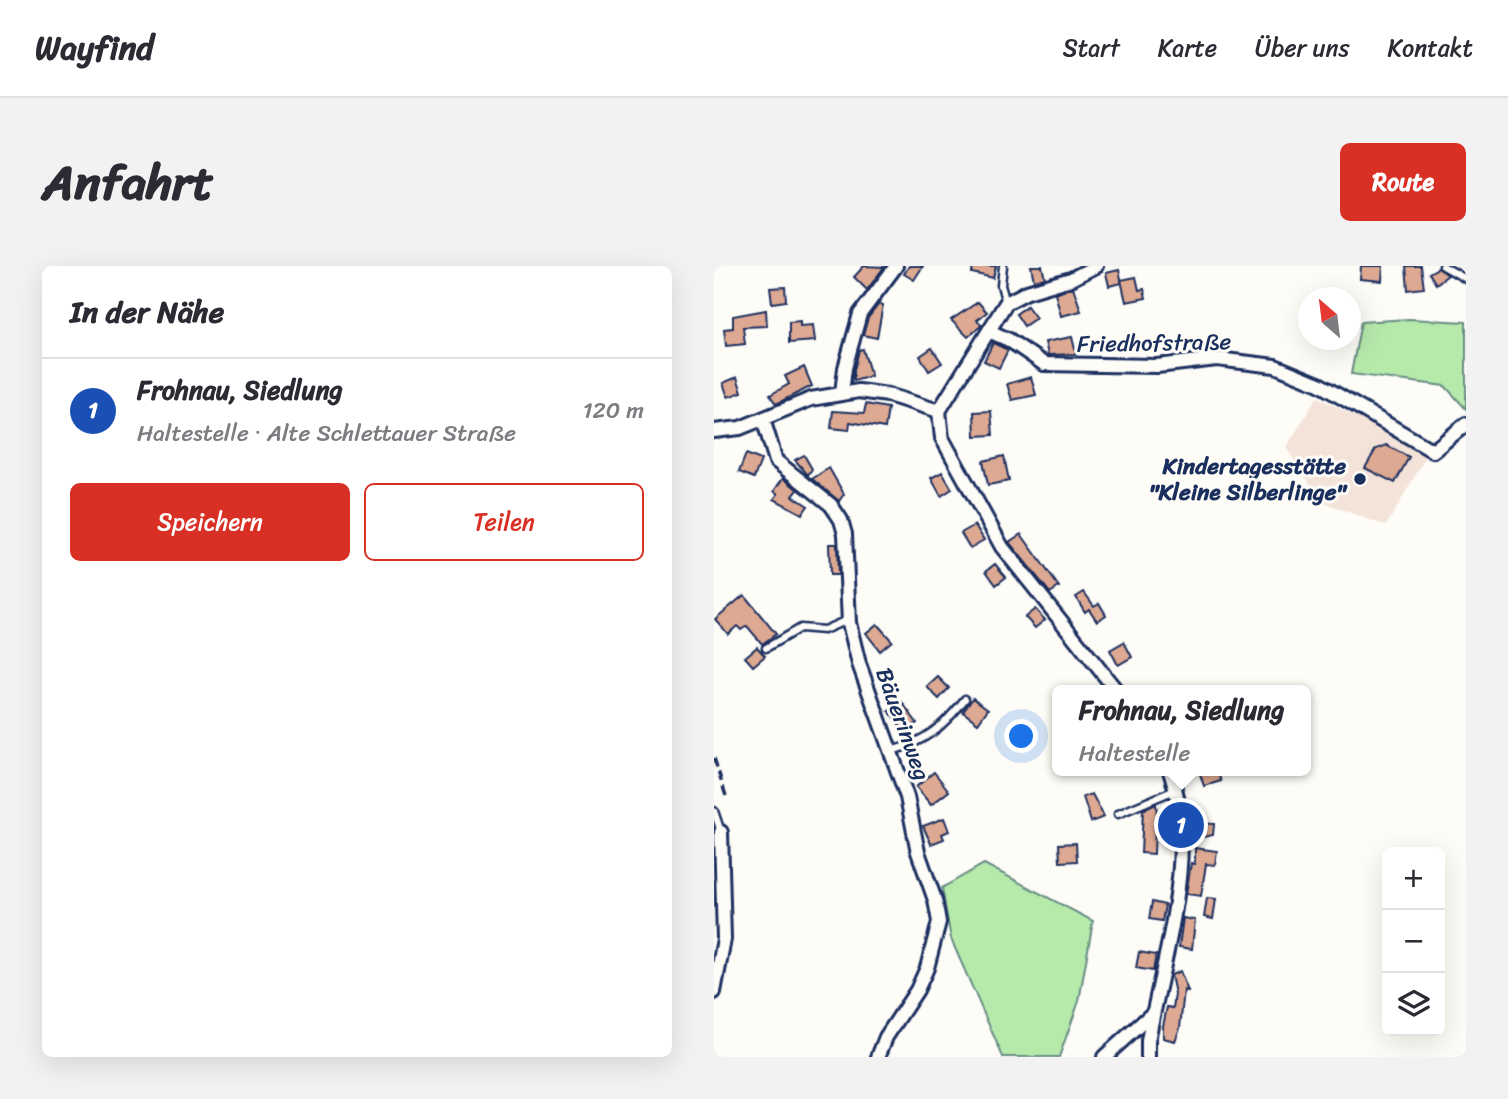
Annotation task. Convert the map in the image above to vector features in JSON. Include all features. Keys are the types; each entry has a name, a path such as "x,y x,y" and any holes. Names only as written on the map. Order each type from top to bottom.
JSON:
{"street":[{"path":"842,393 845,368 860,314 896,266"},
{"path":"1096,266 1072,279 1027,292 1006,303 939,411 942,438 1002,547 1112,685"},
{"name":"Friedhofstraße","path":"989,331 1009,340 1044,364 1157,366 1217,359 1275,366 1318,384 1433,451 1466,424"},
{"path":"714,431 740,428 811,398 842,393 875,392 939,411"},
{"name":"Bäuerinweg","path":"763,419 776,461 831,505 841,520 845,534 849,619 859,664 907,797 918,852 935,900 939,922 928,968 886,1037 878,1057"},
{"path":"1148,1057 1148,1041 1181,857 1176,789 1172,776"},
{"path":"714,992 724,939 721,832"},
{"path":"1104,1057 1153,1013"},
{"path":"1131,1035 1148,1041"}],"lane":[{"path":"1003,266 1001,285 1006,303"},
{"path":"1443,266 1466,279"},
{"path":"766,648 800,628 824,631 849,619"},
{"path":"890,752 928,738 947,723 965,699"},
{"path":"1118,814 1176,789"},
{"path":"714,813 721,832"}],"shaded area":[{"name":"Kindertagesstätte \"Kleine Silberlinge\"","path":"1317,397 1422,450 1426,457 1386,526 1322,502 1286,448"}],"green space":[{"path":"1409,319 1466,322 1466,409 1445,386 1351,374 1356,350 1361,350 1361,322"},
{"path":"984,864 1093,921 1079,1001 1059,1057 1003,1057 951,939 942,888"}],"building":[{"path":"864,266 884,267 867,290 854,277"},
{"path":"909,266 923,266 914,280 904,274"},
{"path":"973,266 996,266 993,278 972,273"},
{"path":"1031,266 1042,266 1045,278 1034,281"},
{"path":"1361,266 1383,266 1382,281 1360,279"},
{"path":"1406,266 1421,266 1424,288 1408,290"},
{"path":"1438,268 1448,275 1436,284 1429,273"},
{"path":"1119,270 1122,283 1109,286 1106,273"},
{"path":"1136,277 1139,290 1144,289 1146,298 1126,302 1121,280"},
{"path":"785,287 786,301 772,303 770,288"},
{"path":"1073,287 1081,311 1061,316 1055,293"},
{"path":"978,302 987,312 977,320 982,325 968,337 951,320"},
{"path":"879,304 883,305 877,338 863,335 868,318"},
{"path":"1027,306 1036,318 1024,326 1016,314"},
{"path":"766,310 767,326 743,327 745,344 726,346 724,329 733,328 733,316"},
{"path":"800,321 800,326 813,325 815,341 789,343 789,322"},
{"path":"1072,337 1076,354 1048,355 1045,342"},
{"path":"993,343 1008,350 999,368 984,361"},
{"path":"932,348 942,363 929,371 920,356"},
{"path":"863,349 871,376 854,381 859,350"},
{"path":"804,367 812,386 776,404 770,395 789,384 785,376"},
{"path":"737,377 742,392 728,397 723,383"},
{"path":"1031,377 1036,395 1012,400 1007,384"},
{"path":"866,404 888,408 885,428 850,422 849,430 831,428 833,411 864,413"},
{"path":"991,411 993,435 975,436 974,412"},
{"path":"1386,445 1409,457 1395,483 1365,468 1376,449"},
{"path":"746,454 761,460 754,478 739,472"},
{"path":"804,455 812,469 808,475 795,460"},
{"path":"1004,456 1009,481 988,485 983,461"},
{"path":"829,468 844,494 839,501 812,479"},
{"path":"942,472 952,489 941,496 931,478"},
{"path":"783,478 798,490 793,496 808,506 802,514 774,499 778,494 774,491"},
{"path":"975,525 984,540 970,548 961,533"},
{"path":"1021,534 1059,587 1050,593 1009,542"},
{"path":"829,544 837,544 838,575 830,575"},
{"path":"995,564 1006,577 996,585 986,571"},
{"path":"1084,592 1094,606 1099,603 1106,615 1097,621 1089,609 1085,612 1076,597"},
{"path":"744,595 776,634 762,644 747,626 741,630 737,626 728,634 715,619"},
{"path":"1035,609 1045,620 1035,628 1025,617"},
{"path":"877,624 892,641 880,651 866,633"},
{"path":"1124,642 1132,657 1118,665 1110,650"},
{"path":"757,647 765,656 753,666 745,657"},
{"path":"938,677 949,688 939,699 927,687"},
{"path":"973,698 988,709 978,723 963,712"},
{"path":"902,702 917,723 905,732 889,711"},
{"path":"934,772 949,791 931,805 916,787"},
{"path":"1201,776 1219,776 1221,781 1204,786"},
{"path":"1092,794 1104,817 1091,822 1083,797"},
{"path":"1156,804 1158,824 1155,824 1154,854 1141,853 1143,810"},
{"path":"944,818 949,831 942,834 944,839 931,844 923,826"},
{"path":"1195,823 1214,824 1213,835 1194,839"},
{"path":"1076,843 1077,861 1060,862 1059,844"},
{"path":"1195,848 1217,851 1215,865 1206,864 1201,896 1186,894 1191,863 1195,864"},
{"path":"1207,898 1216,899 1213,919 1204,917"},
{"path":"1152,902 1165,905 1162,921 1149,919"},
{"path":"1183,918 1195,920 1192,949 1179,947"},
{"path":"1139,952 1156,955 1153,971 1136,968"},
{"path":"1180,971 1188,991 1184,990 1180,1028 1175,1041 1163,1038 1163,1026 1167,1007 1173,1008 1175,994 1171,975"}],"railway":[{"path":"714,758 726,796"}],"place":[{"name":"Kindertagesstätte \"Kleine Silberlinge\"","path":"1360,479"},
{"name":"Frohnau, Siedlung","path":"1181,825"}]}
